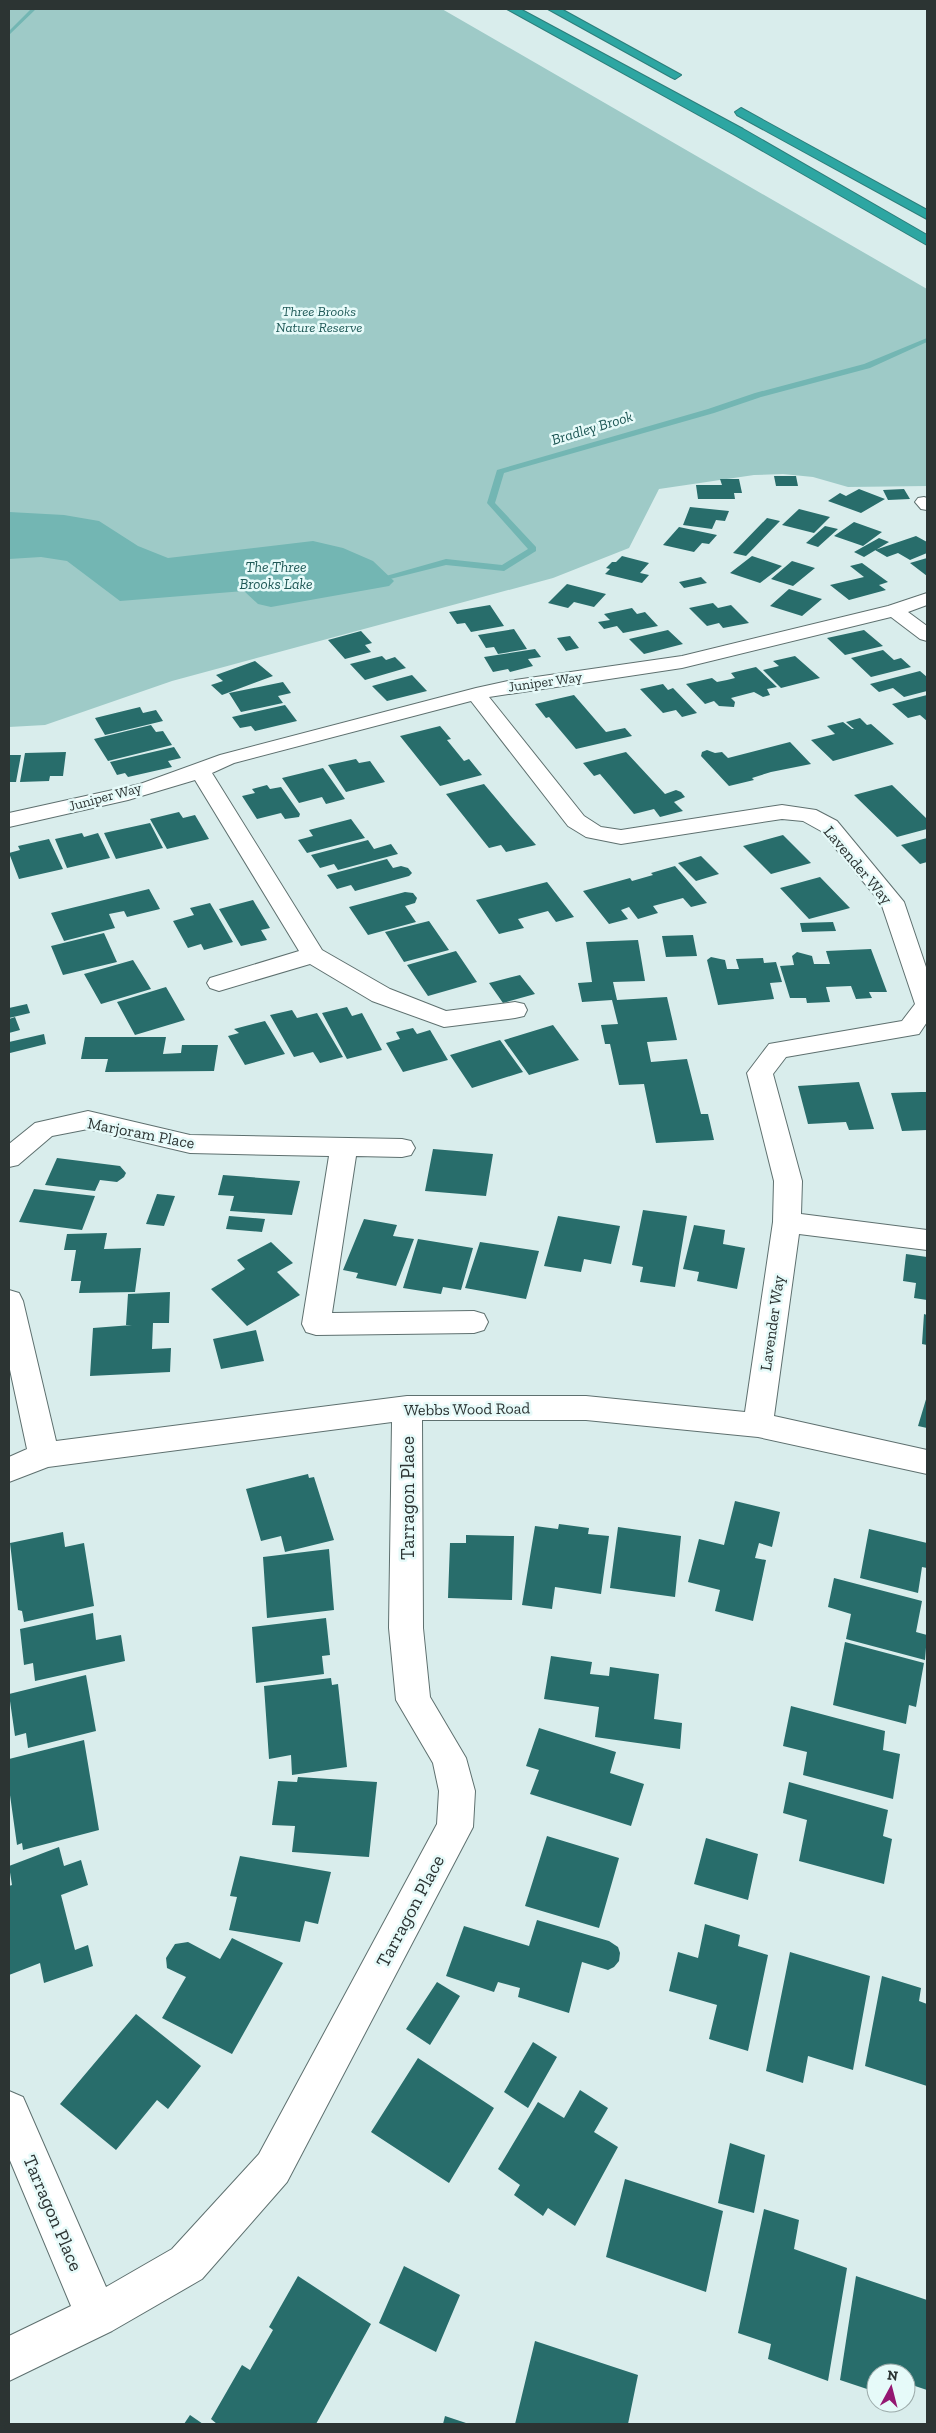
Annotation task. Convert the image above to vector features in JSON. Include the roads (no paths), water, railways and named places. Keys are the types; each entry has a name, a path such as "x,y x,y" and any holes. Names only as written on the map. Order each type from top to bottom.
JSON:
{"highway":[{"path":"512,9 739,132 927,241"},
{"path":"553,9 685,81"},
{"path":"728,104 927,215"}],"street":[{"name":"Juniper Way","path":"9,820 88,803 200,771 227,759 476,694 508,687 682,662 894,610 927,599"},
{"path":"894,610 927,635"},
{"name":"Lavender Way","path":"476,694 576,821 594,832 621,837 782,812 808,815 829,826 892,902 927,1005 910,1028 778,1050 760,1073 788,1182 787,1222 758,1425"},
{"path":"200,771 313,955 381,994 444,1019 515,1010"},
{"path":"219,983 313,955"},
{"name":"Marjoram Place","path":"9,1158 44,1129 88,1120 190,1144 402,1148"},
{"path":"344,1147 316,1324 474,1322"},
{"path":"787,1222 927,1240"},
{"path":"9,1301 44,1455"},
{"name":"Webbs Wood Road","path":"9,1470 44,1455 407,1408 586,1408 758,1425 927,1462"},
{"name":"Tarragon Place","path":"9,2359 96,2316 187,2264 273,2168 455,1827 457,1791 449,1758 413,1700 406,1628 407,1408"},
{"name":"Tarragon Place","path":"9,2112 96,2316"}],"water":[{"name":"The Three Brooks Lake","path":"9,512 64,515 99,521 138,546 168,558 313,541 343,548 373,561 394,581 389,586 271,607 258,604 244,591 120,601 67,561 41,557 9,559"}],"waterway":[{"path":"9,34 34,9"},
{"name":"Bradley Brook","path":"390,576 446,562 504,568 533,549 491,503 500,472 711,411 758,395 867,366 927,340"}],"park label":[{"name":"Three Brooks Nature Reserve","path":"319,320"}]}
